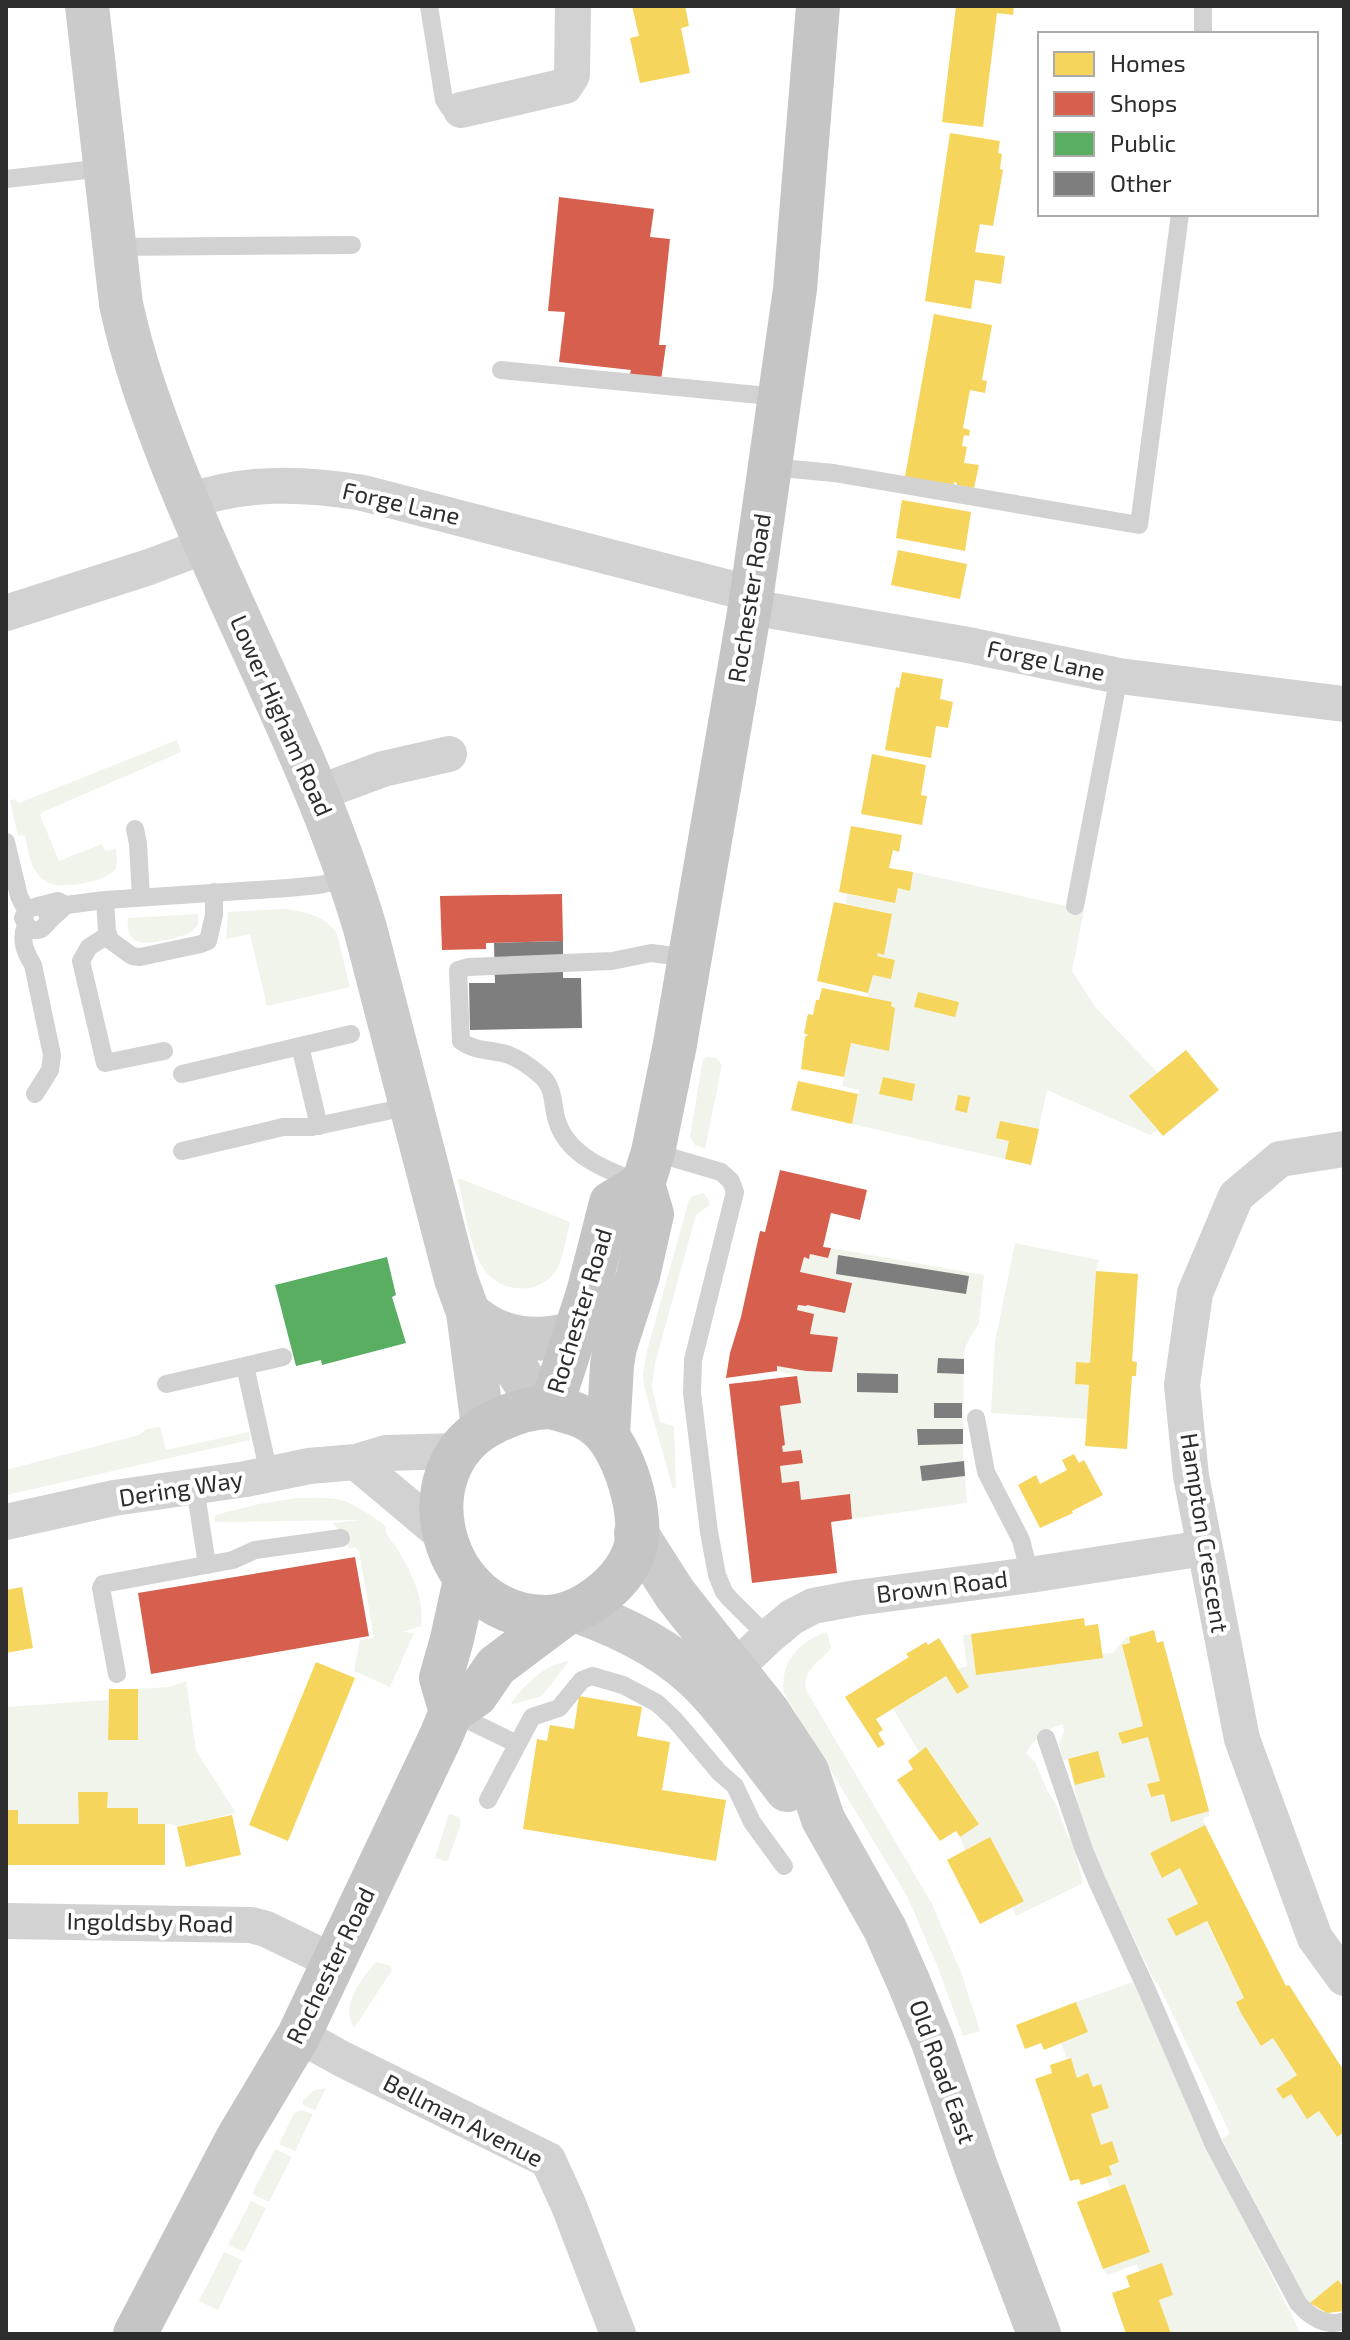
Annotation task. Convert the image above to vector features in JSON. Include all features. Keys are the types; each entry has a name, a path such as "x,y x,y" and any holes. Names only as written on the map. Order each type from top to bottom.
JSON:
{"main road":[{"name":"Rochester Road","path":"608,1435 615,1347 638,1276 652,1214 648,1168 689,958 751,601 795,289 818,6"},
{"name":"Rochester Road","path":"546,1407 576,1332 611,1203 648,1168"},
{"path":"465,1580 441,1678 451,1712 476,1695 496,1666 598,1597 619,1576 634,1551 636,1533 632,1488 614,1444 608,1435 586,1418 572,1412 546,1407 518,1411 471,1439 451,1465 443,1495 444,1536 465,1580 503,1607 538,1617 571,1613"},
{"name":"Rochester Road","path":"135,2334 237,2139 299,2035 451,1712"}],"street":[{"name":"Lower Higham Road","path":"87,6 121,304 130,347 205,546 318,793 350,878 456,1279 479,1321 546,1407"},
{"path":"461,110 565,86 572,75 573,6"},
{"name":"Forge Lane","path":"187,502 216,493 277,485 305,485 363,493 751,601 1119,676 1344,704"},
{"path":"6,613 205,546"},
{"path":"318,793 383,769 449,754"},
{"name":"Hampton Crescent","path":"1344,1149 1280,1159 1236,1196 1195,1293 1182,1385 1191,1476 1242,1739 1315,1938 1344,1978"},
{"name":"Lower Higham Road","path":"471,1439 479,1321"},
{"path":"479,1321 531,1339 554,1338 576,1332"},
{"name":"Dering Way","path":"6,1522 114,1498 309,1466 356,1462 386,1453 471,1439"},
{"path":"356,1462 444,1536"},
{"name":"Old Road East","path":"636,1533 675,1594 722,1681 728,1751 823,1819"},
{"name":"Brown Road","path":"722,1681 798,1613 820,1604 1204,1548"},
{"name":"Old Road East","path":"571,1613 617,1626 650,1643 684,1668 722,1681 769,1713 807,1771 823,1819 880,1918 909,1983 1039,2334"},
{"name":"Ingoldsby Road","path":"6,1921 251,1925 266,1929 334,1962"},
{"name":"Bellman Avenue","path":"299,2035 548,2160 563,2189 618,2334"}],"lane":[{"path":"429,6 444,100 449,108 461,110"},
{"path":"1203,6 1203,32"},
{"path":"6,179 104,168"},
{"path":"770,467 834,473 1139,525 1180,216"},
{"path":"114,247 352,245"},
{"path":"501,370 780,397"},
{"path":"1075,906 1119,676"},
{"path":"135,829 141,897"},
{"path":"6,842 19,896 36,919 37,955 33,965 52,1055 50,1070 35,1094"},
{"path":"36,919 66,905 319,885 350,878"},
{"path":"105,900 108,935 115,945 135,957 204,943 210,937 214,892"},
{"path":"108,935 89,947 81,961 105,1063 164,1051"},
{"path":"689,958 651,953 612,961 468,967 458,970 461,1041 469,1047 511,1056 539,1074 549,1085 558,1124 565,1138 595,1165 721,1172 731,1181 735,1192 693,1360 692,1393 717,1575 724,1592 768,1637"},
{"path":"182,1074 351,1034"},
{"path":"300,1046 319,1126"},
{"path":"182,1151 283,1127 319,1126 411,1106"},
{"path":"166,1384 283,1357"},
{"path":"245,1366 269,1474"},
{"path":"976,1418 986,1472 1021,1540 1030,1575"},
{"path":"195,1487 207,1565"},
{"path":"117,1674 102,1586 108,1582 236,1559 255,1550 341,1538"},
{"path":"488,1800 532,1717 559,1708 582,1680 592,1676 623,1685 657,1703 675,1720 728,1751 735,1786 755,1825 784,1866"},
{"path":"451,1712 517,1744"},
{"path":"1046,1738 1097,1881 1220,2157 1298,2303 1310,2314 1331,2324 1344,2321"}],"shaded area":[{"path":"177,740 181,752 40,815 59,861 102,844 105,851 116,849 117,866 112,873 98,880 70,885 54,885 40,877 31,862 25,835 18,836 10,801 14,799 19,803"},
{"path":"913,872 1084,910 1072,971 1096,1008 1158,1073 1130,1096 1157,1130 1150,1135 1047,1090 1031,1165 852,1124 859,1090 842,1086 851,1043 889,1050 892,1003 867,997 873,975 892,978 895,960 877,956 878,953 883,955 892,914 846,904 847,894 895,903 898,888 910,890"},
{"path":"284,909 314,916 333,928 350,987 267,1006 250,934 226,939 228,912"},
{"path":"198,914 198,924 192,931 162,941 147,943 134,940 128,928 128,918"},
{"path":"716,1058 722,1065 705,1149 695,1145 690,1137 703,1059"},
{"path":"458,1180 570,1222 561,1258 550,1278 541,1284 520,1288 510,1287 491,1277 484,1269 471,1238"},
{"path":"703,1193 710,1205 696,1215 655,1363 652,1387 660,1422 674,1426 676,1487 673,1489 643,1374 689,1200"},
{"path":"1015,1243 1099,1260 1090,1363 1076,1362 1075,1384 1089,1385 1087,1419 991,1413 995,1342"},
{"path":"831,1248 984,1275 979,1323 965,1347 964,1359 963,1454 967,1503 852,1519 849,1494 801,1500 799,1482 782,1483 780,1466 802,1463 783,1452 782,1446 785,1445 780,1406 800,1403 797,1376 777,1371 777,1366 832,1371 838,1338 810,1334 814,1314 797,1310 798,1305 806,1306 852,1283 800,1272 804,1257 808,1258 810,1254 828,1258"},
{"path":"160,1427 166,1450 249,1432 250,1440 6,1495 6,1470"},
{"path":"297,1498 341,1500 381,1522 408,1567 419,1596 421,1626 403,1632 414,1633 390,1687 354,1671 360,1640 374,1638 359,1551 355,1547 349,1549 345,1535 332,1523 361,1520 215,1522 215,1515"},
{"path":"827,1632 831,1648 809,1671 806,1690 932,1904 962,1975 980,2031 963,2036 907,1896 784,1693 783,1682 788,1663 800,1647"},
{"path":"971,1634 976,1674 1102,1658 1103,1654 1113,1653 1127,1636 1130,1643 1122,1646 1143,1726 1119,1733 1121,1744 1148,1737 1160,1781 1147,1784 1150,1797 1164,1794 1171,1821 1209,1811 1209,1816 1203,1818 1205,1825 1150,1853 1162,1877 1180,1868 1244,1998 1236,2002 1261,2046 1273,2038 1297,2075 1277,2090 1283,2099 1291,2094 1307,2118 1319,2111 1336,2137 1343,2133 1344,2140 1340,2143 1344,2149 1344,2288 1337,2281 1310,2303 1305,2297 1222,2139 1230,2133 1095,1858 1081,1818 1068,1759 1063,1760 1059,1744 1063,1724 1042,1734 1026,1753 1035,1762 1056,1804 1068,1838 1072,1840 1083,1883 1016,1916 1012,1907 1024,1900 990,1837 965,1850 960,1837 979,1823 927,1748 919,1752 893,1709 946,1676 957,1694 969,1687 958,1669 967,1666 963,1635"},
{"path":"569,1661 542,1696 510,1705 535,1677"},
{"path":"186,1681 196,1751 236,1813 177,1827 171,1824 138,1824 138,1808 107,1808 107,1792 79,1792 79,1824 18,1824 18,1810 6,1810 6,1707 108,1700 108,1740 137,1740 138,1689 169,1687"},
{"path":"449,1814 459,1817 461,1823 445,1861 435,1858"},
{"path":"376,1962 390,1966 392,1970 354,2028 349,2010 351,2001 359,1984"},
{"path":"1133,1982 1227,2187 1301,2334 1171,2334 1159,2300 1173,2295 1162,2264 1140,2272 1137,2264 1107,2275 1103,2269 1150,2251 1126,2185 1111,2190 1106,2177 1112,2175 1109,2166 1119,2162 1112,2142 1101,2145 1091,2114 1109,2108 1100,2084 1093,2087 1088,2074 1077,2078 1071,2058 1067,2059 1061,2043 1088,2032 1076,2002"},
{"path":"326,2088 315,2110 303,2105 303,2100 314,2090"},
{"path":"302,2110 313,2114 295,2151 279,2144 294,2113"},
{"path":"275,2149 292,2157 269,2202 252,2194"},
{"path":"251,2201 266,2208 244,2252 228,2245"},
{"path":"224,2252 242,2260 218,2310 199,2301"}],"building: Homes":[{"path":"632,6 685,6 689,26 681,28 690,73 640,83 630,38 639,36"},
{"path":"956,6 1014,6 1013,15 997,13 983,127 942,122"},
{"path":"950,133 1000,141 998,153 1002,154 1000,169 1003,170 993,226 980,224 975,252 1005,256 1001,284 975,280 971,309 925,301"},
{"path":"934,314 992,325 982,380 987,381 985,393 970,390 963,428 970,430 969,436 964,435 962,446 967,447 964,463 979,465 974,488 954,482 952,491 904,482"},
{"path":"902,500 971,512 965,551 896,538"},
{"path":"898,550 967,564 960,599 891,585"},
{"path":"902,672 943,679 940,699 953,702 948,728 936,726 931,758 885,750 896,687 899,688"},
{"path":"872,754 926,765 921,795 927,796 922,825 861,814"},
{"path":"851,826 902,835 899,852 893,850 889,868 913,872 910,891 898,888 895,903 839,892"},
{"path":"834,902 892,914 884,955 878,953 877,956 895,960 891,979 873,975 868,993 817,981"},
{"path":"822,988 892,1002 891,1006 895,1008 889,1051 851,1043 844,1077 801,1069 805,1037 808,1035 804,1033 808,1014 813,1015"},
{"path":"918,992 959,1002 955,1017 914,1007"},
{"path":"1186,1050 1219,1090 1163,1136 1129,1096"},
{"path":"883,1077 915,1084 912,1101 879,1094"},
{"path":"798,1081 858,1094 852,1124 791,1110"},
{"path":"958,1095 970,1097 967,1113 955,1110"},
{"path":"1000,1121 1039,1129 1031,1165 1005,1159 1009,1141 996,1138"},
{"path":"1096,1271 1138,1274 1132,1361 1137,1362 1136,1376 1132,1376 1127,1449 1085,1446 1089,1385 1075,1384 1076,1362 1090,1363"},
{"path":"1074,1454 1079,1463 1084,1460 1103,1495 1040,1528 1018,1485 1036,1475 1040,1484 1067,1470 1062,1460"},
{"path":"22,1587 33,1648 6,1653 6,1590"},
{"path":"1084,1618 1085,1626 1098,1624 1103,1658 976,1675 971,1634"},
{"path":"1154,1630 1157,1643 1163,1641 1209,1811 1171,1822 1164,1794 1151,1797 1147,1784 1160,1781 1148,1737 1122,1744 1118,1733 1143,1726 1122,1645 1130,1643 1129,1637"},
{"path":"939,1638 969,1687 957,1694 946,1676 876,1719 883,1730 878,1733 885,1744 878,1748 845,1697 909,1657 906,1654"},
{"path":"316,1662 355,1678 288,1841 249,1825"},
{"path":"109,1689 138,1689 138,1740 108,1740"},
{"path":"579,1696 642,1707 637,1736 670,1742 662,1790 726,1800 716,1861 523,1829 537,1739 547,1741 550,1725 574,1729"},
{"path":"926,1747 979,1824 960,1837 956,1831 940,1841 897,1780 913,1769 908,1761"},
{"path":"1098,1751 1105,1777 1075,1785 1068,1759"},
{"path":"78,1792 108,1792 107,1808 138,1808 138,1824 165,1824 165,1865 6,1865 6,1810 18,1810 18,1824 79,1824"},
{"path":"232,1815 241,1855 186,1867 177,1827"},
{"path":"1205,1825 1286,1986 1289,1985 1344,2071 1344,2132 1337,2137 1319,2111 1307,2119 1291,2094 1283,2099 1276,2089 1297,2075 1273,2038 1261,2046 1241,2013 1236,2002 1244,1998 1207,1921 1176,1936 1167,1919 1198,1904 1180,1868 1162,1878 1150,1853"},
{"path":"990,1837 1024,1901 980,1924 947,1860"},
{"path":"1076,2002 1088,2032 1044,2050 1041,2043 1025,2049 1016,2025"},
{"path":"1071,2058 1077,2078 1088,2073 1093,2087 1101,2084 1109,2108 1091,2114 1101,2145 1112,2141 1119,2162 1109,2166 1112,2175 1081,2185 1079,2179 1070,2181 1035,2079 1052,2073 1050,2065"},
{"path":"1125,2184 1150,2252 1103,2269 1077,2202"},
{"path":"1162,2263 1173,2295 1159,2300 1171,2334 1126,2334 1112,2293 1130,2287 1126,2276"},
{"path":"1338,2280 1344,2288 1344,2311 1327,2313 1310,2303"}],"building: Shops":[{"path":"559,197 654,209 650,237 670,239 659,345 666,345 661,380 629,377 631,370 559,362 565,312 548,311"},
{"path":"562,894 563,941 486,943 486,949 442,950 440,896"},
{"path":"780,1170 867,1190 860,1220 831,1213 823,1247 831,1248 828,1258 810,1254 809,1259 804,1257 800,1272 852,1283 845,1313 798,1305 797,1310 814,1314 810,1334 838,1337 832,1372 777,1366 777,1371 726,1378 760,1231 765,1232"},
{"path":"797,1376 801,1403 780,1406 785,1445 782,1446 783,1452 801,1450 803,1463 780,1466 782,1483 799,1481 801,1500 850,1494 852,1519 831,1522 837,1573 752,1583 729,1384"},
{"path":"355,1557 369,1636 151,1674 138,1593"}],"building: Public":[{"path":"387,1257 396,1295 392,1297 406,1343 322,1365 321,1360 296,1366 275,1285"}],"building: Other":[{"path":"563,941 563,978 581,978 582,1028 470,1030 469,983 495,983 494,943"},
{"path":"838,1255 969,1276 966,1294 836,1274"},
{"path":"938,1358 964,1359 964,1374 937,1373"},
{"path":"857,1373 898,1374 898,1393 857,1392"},
{"path":"934,1403 962,1403 962,1418 934,1418"},
{"path":"917,1429 963,1429 963,1444 918,1445"},
{"path":"964,1461 965,1476 922,1481 920,1466"}]}
